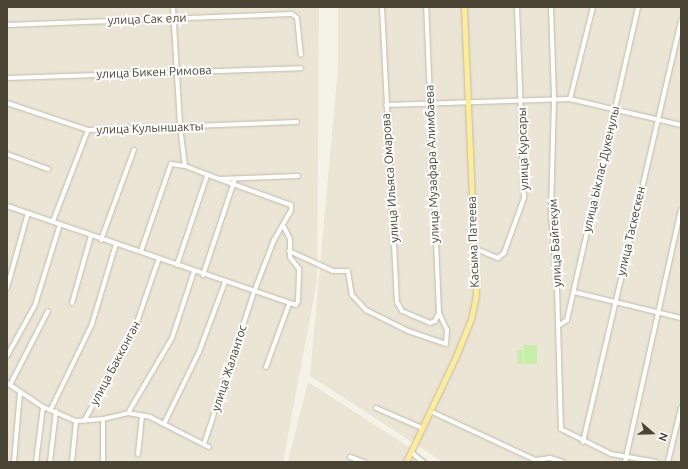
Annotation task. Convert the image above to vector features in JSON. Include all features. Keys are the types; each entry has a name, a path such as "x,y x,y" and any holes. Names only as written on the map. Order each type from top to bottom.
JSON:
{"main road":[{"name":"Касыма Патеева","path":"406,462 471,319 476,295 464,7"}],"street":[{"path":"173,7 180,126 186,166"},
{"name":"улица Ильяса Омарова","path":"382,7 397,302 402,311 430,323 435,321"},
{"name":"улица Музафара Алимбаева","path":"426,7 439,313 435,321"},
{"name":"улица Курсары","path":"474,248 498,258 504,253 524,198 517,7"},
{"name":"улица Байгекум","path":"551,7 554,99 551,212 558,326 561,429 583,442"},
{"path":"570,99 593,7"},
{"name":"улица Ыклас Дукенулы","path":"558,326 567,320 638,7"},
{"name":"улица Сак ели","path":"7,25 292,14 297,18 301,55"},
{"name":"улица Таскескен","path":"583,442 681,20"},
{"name":"улица Бикен Римова","path":"7,78 176,71 301,68"},
{"path":"386,105 570,99 681,125"},
{"name":"улица Кулыншакты","path":"7,103 88,130 135,130 180,126 297,122"},
{"path":"53,221 88,130"},
{"path":"101,240 134,150"},
{"path":"7,154 48,168"},
{"path":"141,251 171,164 186,166 233,187"},
{"path":"177,265 207,176"},
{"path":"219,180 298,176"},
{"path":"203,275 235,179"},
{"name":"улица Жалантос","path":"204,444 254,292 274,240 283,225 291,205 233,187"},
{"path":"7,207 53,221 101,240 141,251 203,275 296,305 298,301 299,269 289,251 290,239 283,225"},
{"path":"625,462 681,210"},
{"path":"7,288 28,213"},
{"path":"7,356 35,305 60,224"},
{"path":"72,303 91,236"},
{"path":"51,409 92,324 116,244"},
{"path":"289,251 333,271 348,271 352,294 360,305 387,321 443,344 448,342 446,330 439,313"},
{"name":"улица Бакконган","path":"84,421 134,331 159,258"},
{"path":"128,413 172,338 194,271"},
{"path":"164,424 199,352 225,282"},
{"path":"574,292 681,318"},
{"path":"266,367 289,304"},
{"path":"48,311 8,384 42,406 76,420 84,421 103,419 128,413 142,416 164,424 209,447"},
{"path":"14,462 20,392"},
{"path":"36,462 42,406"},
{"path":"376,408 422,428"},
{"path":"668,462 681,408"},
{"path":"50,462 56,411"},
{"path":"430,411 538,461 550,458 563,462"},
{"path":"138,454 142,416"},
{"path":"103,419 103,462"},
{"path":"72,462 76,420"},
{"path":"583,442 611,454 627,455 656,462"},
{"path":"411,452 423,462"},
{"path":"350,457 364,462"}],"shaded area":[{"path":"7,7 319,7 317,281 283,462 7,462"},
{"path":"338,7 681,7 681,462 443,462 310,376 338,68"},
{"path":"308,382 409,447 431,462 288,462"}],"green space":[{"path":"524,345 537,345 537,364 524,364"},
{"path":"517,350 523,350 523,364 517,364"}]}
